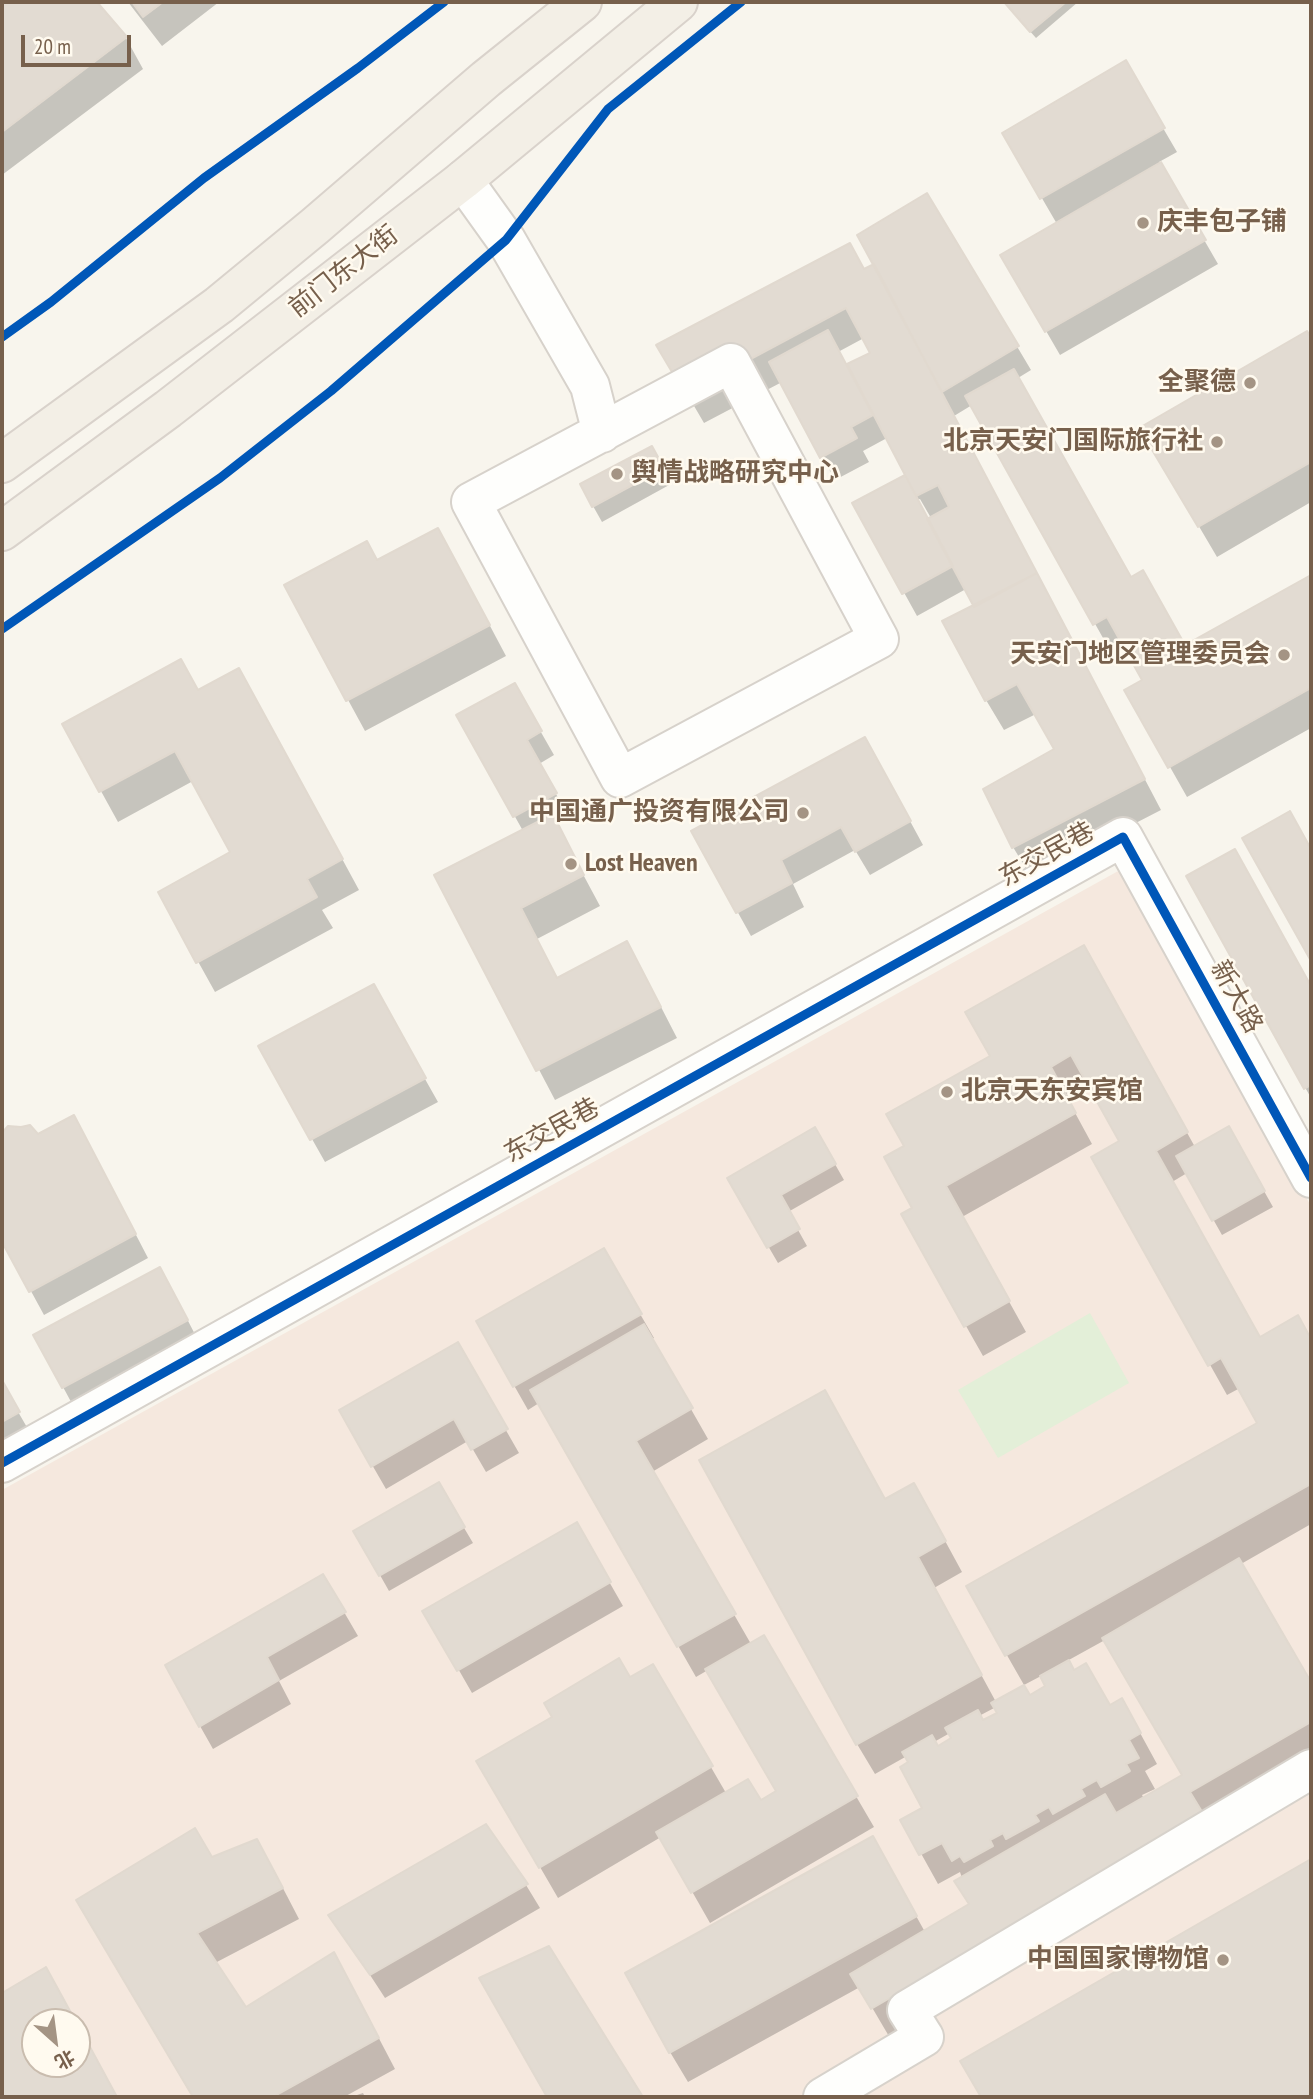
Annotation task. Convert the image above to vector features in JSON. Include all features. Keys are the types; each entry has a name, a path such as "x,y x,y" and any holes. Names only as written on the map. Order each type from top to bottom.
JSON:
{"main road":[{"name":"前门东大街","path":"2,463 219,304 486,79 582,2"},
{"name":"前门东大街","path":"2,531 168,409 463,180 678,2"}],"street":[{"path":"463,180 506,240 590,386 602,433"},
{"path":"731,363 879,639 620,778 471,502 602,433 731,363"},
{"name":"新大路","path":"1123,837 1311,1178"},
{"name":"东交民巷","path":"2,1462 1123,837"},
{"path":"823,2097 924,2037 907,2010 1311,1769"}],"shaded area":[{"path":"1120,870 1311,1206 1311,2097 2,2097 2,1490"}],"green space":[{"path":"1090,1313 1129,1383 998,1458 958,1390"}],"building":[{"path":"2,2 97,2 127,37 2,132"},
{"path":"132,2 163,2 143,17"},
{"path":"1004,2 1066,2 1030,32"},
{"path":"1126,60 1165,128 1040,199 1002,133"},
{"path":"1161,162 1206,240 1045,332 1000,255"},
{"path":"927,193 1019,346 942,392 857,235"},
{"path":"850,243 864,269 874,264 1037,573 974,607 927,519 949,507 938,485 916,496 847,364 870,353 846,308 685,394 656,345"},
{"path":"828,330 873,415 851,427 857,438 820,458 769,362"},
{"path":"1307,331 1311,337 1311,462 1198,527 1139,428"},
{"path":"1014,369 1131,577 1143,570 1185,645 1311,575 1311,688 1168,768 1124,690 1142,680 1107,617 1093,625 965,396"},
{"path":"652,446 664,468 592,507 580,484"},
{"path":"905,475 953,566 902,594 852,503"},
{"path":"438,528 490,625 346,701 284,585 367,541 377,560"},
{"path":"1037,573 1145,779 1012,848 983,789 1054,749 1017,684 985,701 942,621"},
{"path":"181,659 198,690 239,668 343,859 307,879 317,897 196,963 158,892 230,852 175,751 99,792 62,724"},
{"path":"515,683 542,731 527,740 557,793 513,817 456,715"},
{"path":"865,737 911,821 855,852 841,827 781,860 792,883 736,913 691,831"},
{"path":"1290,811 1311,849 1311,961 1242,838"},
{"path":"553,814 584,875 521,908 557,978 627,941 661,1007 536,1071 434,875"},
{"path":"1235,849 1311,986 1311,1085 1304,1089 1186,876"},
{"path":"1084,945 1188,1132 1156,1151 1260,1337 1298,1315 1311,1339 1311,1484 1005,1656 966,1586 1257,1423 1221,1358 1208,1366 1091,1157 1119,1141 1071,1055 1051,1067 1076,1113 946,1186 1010,1301 964,1327 901,1214 912,1208 884,1157 904,1146 886,1114 990,1056 965,1012"},
{"path":"374,984 426,1078 310,1140 258,1046"},
{"path":"74,1115 136,1234 29,1292 2,1242 2,1133 8,1126 30,1125 38,1134"},
{"path":"1229,1126 1265,1191 1212,1221 1176,1156"},
{"path":"815,1127 836,1164 781,1195 800,1229 767,1248 727,1178"},
{"path":"604,1248 642,1314 513,1387 476,1321"},
{"path":"160,1267 188,1320 62,1388 33,1335"},
{"path":"644,1324 693,1408 636,1441 736,1614 677,1647 530,1390"},
{"path":"458,1342 508,1429 471,1450 454,1419 371,1467 339,1410"},
{"path":"2,1380 20,1412 2,1422"},
{"path":"825,1390 885,1499 914,1483 946,1541 918,1557 982,1675 856,1745 699,1460"},
{"path":"439,1482 465,1527 379,1576 353,1531"},
{"path":"577,1522 611,1582 457,1671 422,1611"},
{"path":"1239,1558 1311,1682 1311,1722 1190,1792 1204,1815 871,2009 850,1974 969,1904 954,1881 1105,1794 1116,1813 1182,1775 1102,1638"},
{"path":"323,1574 346,1612 267,1657 279,1680 199,1727 165,1665"},
{"path":"764,1635 858,1796 691,1893 656,1832 748,1779 761,1800 776,1791 705,1669"},
{"path":"619,1658 630,1677 653,1664 713,1766 539,1868 476,1761 552,1717 544,1703"},
{"path":"1069,1660 1074,1670 1086,1663 1110,1705 1122,1698 1141,1733 1129,1740 1139,1758 1126,1764 1130,1771 1101,1787 1097,1780 1081,1789 1085,1796 1053,1814 1049,1807 1035,1815 1039,1821 1006,1839 1003,1833 990,1840 993,1846 964,1862 960,1856 952,1861 942,1843 919,1855 900,1820 922,1808 900,1767 908,1762 902,1752 932,1735 938,1746 951,1738 945,1728 978,1710 983,1720 997,1713 991,1703 1024,1685 1030,1695 1045,1686 1040,1676"},
{"path":"486,1824 528,1884 370,1975 328,1915"},
{"path":"195,1828 212,1857 257,1839 283,1888 197,1933 246,2007 334,1952 379,2038 273,2097 193,2097 76,1900"},
{"path":"873,1836 917,1916 669,2053 625,1973"},
{"name":"中国国家博物馆","path":"1311,1859 1311,2097 981,2097 960,2061"},
{"path":"549,1946 643,2097 547,2097 479,1978"},
{"path":"46,1967 68,2008 21,2008 21,2078 91,2078 91,2049 117,2097 2,2097 2,1993"}],"cycle path":[{"path":"2,337 51,302 204,178 358,68 444,2"},
{"path":"2,629 220,478 331,391 506,240 608,109 741,2"},
{"path":"2,1463 1123,837 1311,1178"}],"place":[{"name":"庆丰包子铺","path":"1143,223"},
{"name":"全聚德","path":"1250,383"},
{"name":"北京天安门国际旅行社","path":"1217,442"},
{"name":"舆情战略研究中心","path":"617,474"},
{"name":"天安门地区管理委员会","path":"1284,655"},
{"name":"中国通广投资有限公司","path":"803,813"},
{"name":"Lost Heaven","path":"571,864"},
{"name":"北京天东安宾馆","path":"947,1092"},
{"name":"中国国家博物馆","path":"1223,1960"}]}
